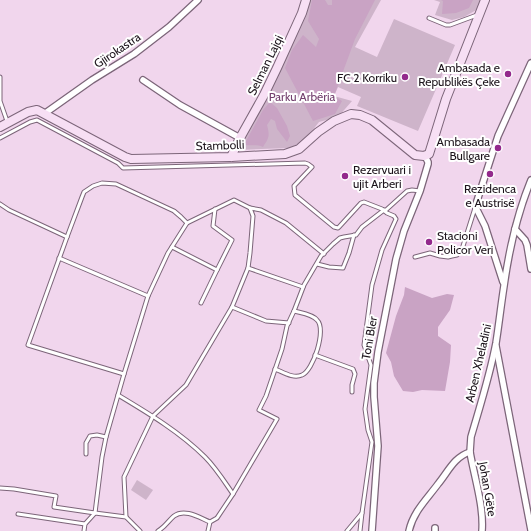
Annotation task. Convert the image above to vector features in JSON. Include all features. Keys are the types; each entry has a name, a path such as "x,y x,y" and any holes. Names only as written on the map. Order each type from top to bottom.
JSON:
{"street":[{"name":"Gjirokastra","path":"44,114 92,80 145,46 169,27 198,0"},
{"name":"Selman Lajqi","path":"231,157 277,68 302,13 306,0"},
{"name":"Toni Bler","path":"372,531 378,446 374,397 376,369 396,259 404,231 420,191 428,164 427,155 446,99 485,0"},
{"path":"504,284 485,226 476,206 498,136 531,64"},
{"path":"143,80 180,105 240,138"},
{"name":"Stambolli","path":"0,127 28,112 35,110 128,158 231,157 285,154 299,149 324,128 339,118 351,114 360,115 377,123 415,155 427,155"},
{"name":"Arben Xheladini","path":"470,452 471,437 496,342 504,284 518,215 531,180"},
{"path":"515,229 527,244 531,269"},
{"path":"496,342 531,530"},
{"path":"409,531 420,507 438,485 450,466 463,454 470,452"},
{"name":"Johan Gëte","path":"470,452 481,506 482,531"}],"lane":[{"path":"429,18 446,25 450,25 479,14"},
{"path":"0,77 0,101 8,123"},
{"path":"0,138 30,122 37,120 118,163 123,168 304,162 312,166 294,186 295,194 334,227 340,227 362,202 366,202 384,210 387,214 394,216 396,219 382,250 372,285 364,345 371,365 365,409 368,430 372,442 360,531"},
{"path":"124,374 28,345 84,192 92,186 102,183 121,185 174,211 187,223"},
{"path":"208,531 210,522 217,518 233,494 277,419 260,410 284,345 288,323 303,287 316,264 332,244 340,238 356,235 362,227 386,210 407,191 420,191"},
{"path":"84,531 85,524 95,513 102,457 106,438 148,296 168,252 187,223 234,200 250,208 261,210 286,223 324,254"},
{"path":"0,204 9,210 67,236"},
{"path":"415,257 430,253 448,257 457,255 463,246 476,206"},
{"path":"126,517 124,478 153,416 186,385 232,306 248,268 253,216 250,208"},
{"path":"201,303 232,240 213,226 215,209"},
{"path":"316,264 343,268 354,235"},
{"path":"172,247 217,270"},
{"path":"59,258 148,296"},
{"path":"248,268 303,287"},
{"path":"232,306 266,321 288,323"},
{"path":"276,369 288,375 304,375 315,355 321,337 321,325 317,320 294,311"},
{"path":"315,355 353,369 355,374 352,384 352,392"},
{"path":"118,395 153,416 205,457 233,494"},
{"path":"86,454 86,443 90,436 97,435 106,438"},
{"path":"0,488 56,496 54,507 126,517 140,531"},
{"path":"158,531 174,516 181,513 190,514 210,522"},
{"path":"347,531 362,513"},
{"path":"18,514 85,524"}],"green space":[{"name":"Parku Arbëria","path":"309,0 381,0 355,47 377,57 394,19 455,45 418,131 357,106 361,97 338,87 334,96 352,101 338,117 319,122 304,141 289,148 238,150"},
{"name":"Parku Arbëria","path":"312,0 325,0 328,5 332,5 332,0 375,0 355,39 334,96 342,101 335,114 313,121 285,68 292,50 303,35 316,47 319,39 308,21"},
{"path":"434,0 481,0 478,9 464,17 452,20 435,15 440,2"},
{"path":"441,0 473,0 469,8 456,13 442,14 443,1"},
{"path":"270,102 277,108 287,126 290,136 287,142 277,129 275,121 271,119 267,125 267,141 263,147 256,145 245,145 263,110"},
{"path":"405,287 432,298 447,294 454,295 450,310 438,327 438,336 451,345 450,362 445,391 403,391 394,376 391,362 386,353 396,316 404,295"},
{"path":"137,480 153,490 146,500 131,490"}],"place":[{"name":"Ambasada e Republikës Çeke","path":"508,74"},
{"name":"FC 2 Korriku","path":"405,77"},
{"name":"Ambasada Bullgare","path":"498,148"},
{"name":"Rezidenca e Austrisë","path":"490,174"},
{"name":"Rezervuari i ujit Arberi","path":"345,176"},
{"name":"Stacioni Policor Veri","path":"429,242"}]}
